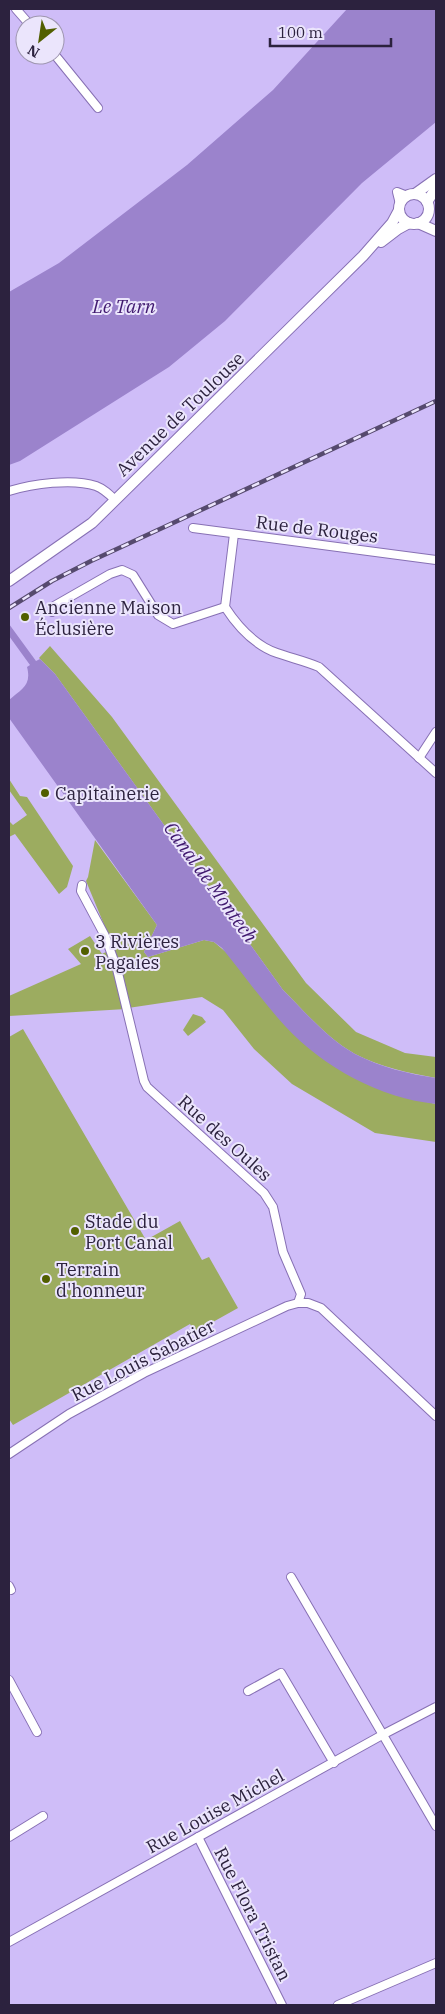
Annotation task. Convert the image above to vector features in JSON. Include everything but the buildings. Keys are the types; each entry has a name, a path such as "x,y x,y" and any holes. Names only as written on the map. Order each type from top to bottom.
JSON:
{"main road":[{"name":"Avenue de Toulouse","path":"10,576 92,523 363,256 392,222 405,201 436,179"},
{"path":"413,223 425,219 436,188"},
{"path":"436,221 424,198 405,201 402,218 436,231"},
{"name":"Avenue de Toulouse","path":"363,256 398,229 413,223"}],"street":[{"path":"63,65 98,108"},
{"path":"9,491 40,484 80,483 95,486 106,491 114,500"},
{"name":"Rue de Rouges","path":"193,528 436,560"},
{"path":"234,534 225,607 242,631 258,644 276,653 319,666 436,773"},
{"path":"52,612 54,606 110,574 122,570 133,575 158,615 173,624 225,607"},
{"path":"419,758 436,732"},
{"name":"Rue des Oules","path":"82,885 81,891 105,936 117,969 147,1087 264,1193 273,1207 283,1252 301,1294 298,1303"},
{"path":"298,1303 308,1303 321,1308 436,1416"},
{"name":"Rue Louis Sabatier","path":"9,1454 70,1414 144,1373 287,1306 298,1303"},
{"path":"291,1577 436,1826"},
{"path":"248,1691 282,1673 334,1763"},
{"path":"9,1680 37,1732"},
{"name":"Rue Louise Michel","path":"9,1942 436,1707"},
{"path":"9,1837 44,1816"},
{"name":"Rue Flora Tristan","path":"198,1837 282,2005"},
{"path":"338,2005 436,1963"}],"green space":[{"path":"50,646 112,717 306,983 356,1032 405,1053 436,1057 436,1078 384,1066 355,1054 326,1033 283,990 55,674 39,658"},
{"path":"9,779 20,796 27,797 73,866 67,887 59,894 15,834 9,837 9,821 13,825 27,815 9,790"},
{"path":"95,840 157,925 144,952 148,957 204,940 214,942 395,1095 436,1104 436,1142 375,1133 292,1084 254,1049 223,1010 202,997 128,1008 110,939 86,881"},
{"path":"90,936 102,954 110,950 126,1009 9,1016 9,996 81,964 68,949"},
{"path":"193,1014 202,1017 206,1022 188,1036 183,1030"},
{"name":"Stade du Port Canal","path":"23,1029 146,1240 180,1221 202,1260 209,1257 238,1308 195,1332 190,1324 13,1425 9,1419 9,1037"}],"water":[{"name":"Le Tarn","path":"347,9 436,9 436,122 362,183 225,321 169,367 20,461 9,465 9,292 59,263 187,165 273,90"},
{"path":"9,624 36,661 40,659 55,674 283,990 326,1033 355,1054 374,1063 436,1078 436,1104 415,1101 374,1088 335,1068 317,1055 285,1026 222,948 214,942 204,940 148,957 144,952 157,925 9,718 9,700 27,683 27,667 30,665 9,636"}],"railway":[{"path":"9,608 52,581 91,561 436,401"}],"place":[{"name":"Ancienne Maison Éclusière","path":"25,617"},
{"name":"Capitainerie","path":"45,793"},
{"name":"3 Rivières Pagaies","path":"85,951"},
{"name":"Stade du Port Canal","path":"75,1231"},
{"name":"Terrain d'honneur","path":"46,1279"}],"water label":[{"name":"Canal de Montech","path":"211,882"}]}
